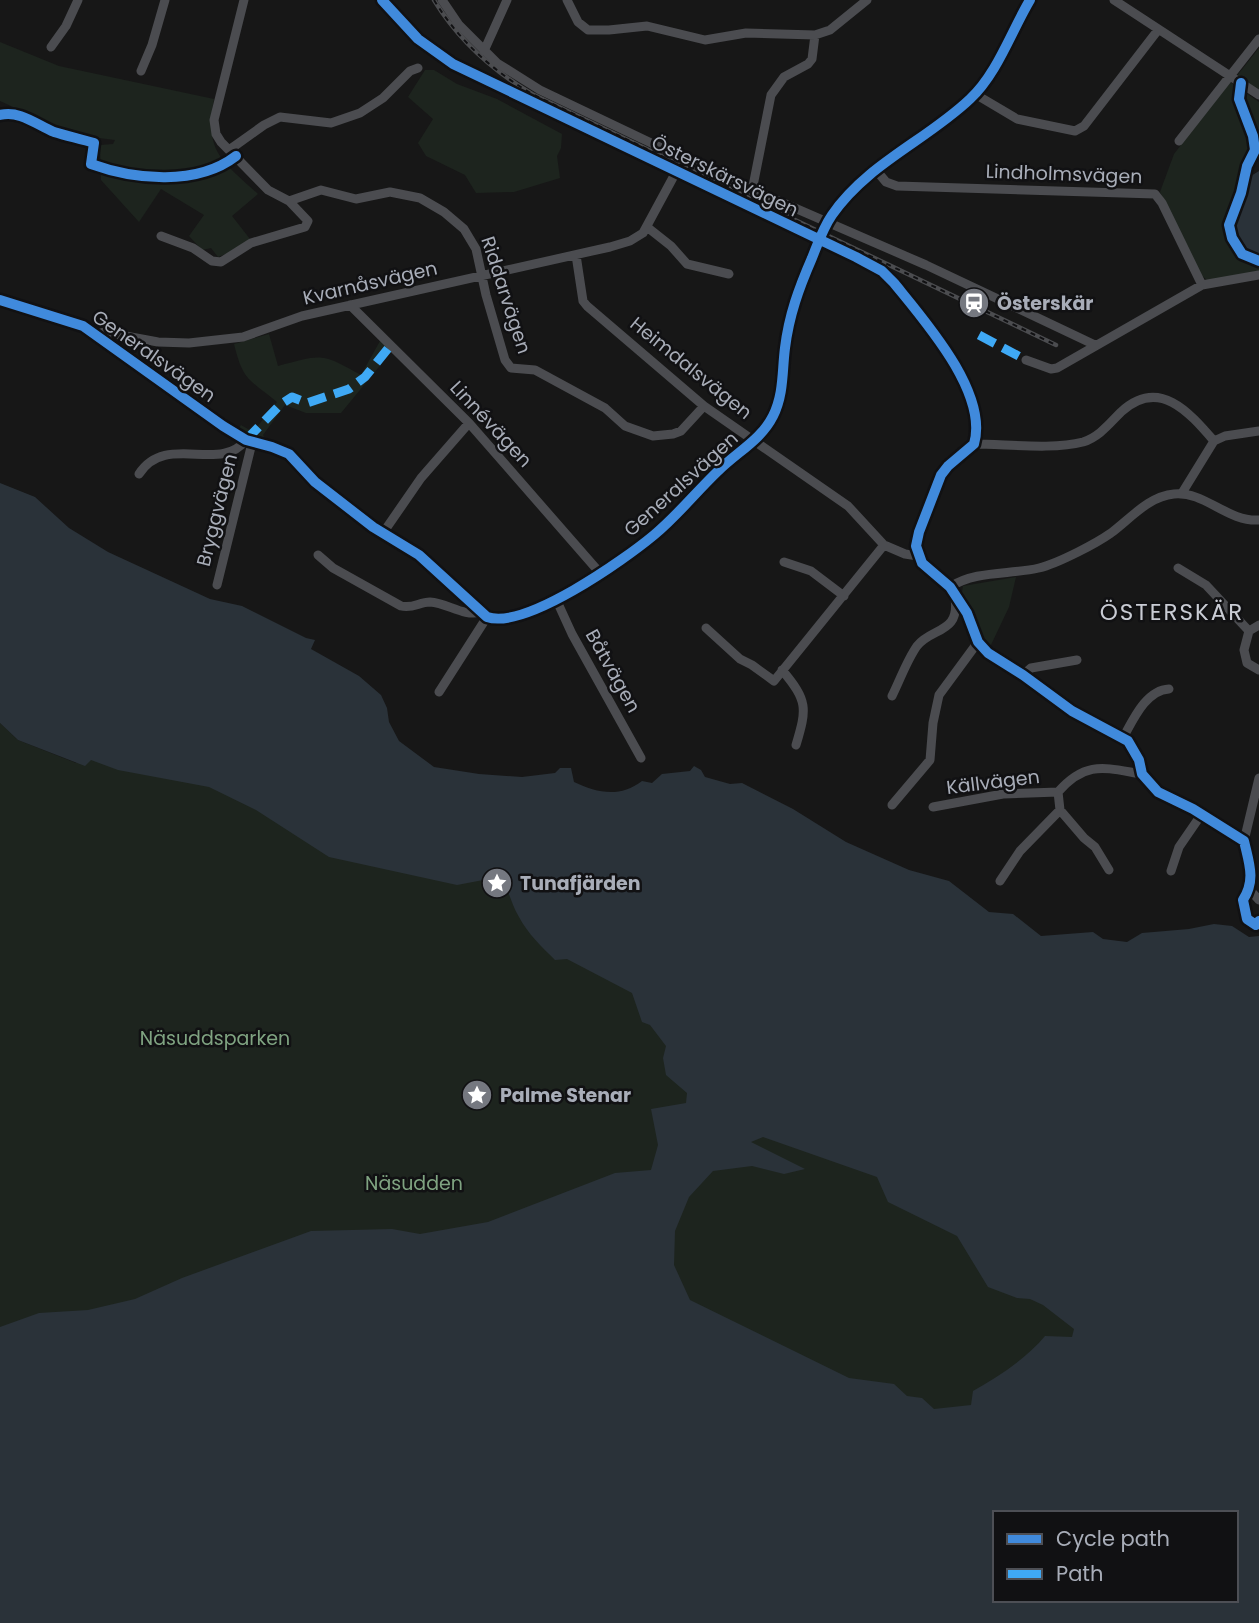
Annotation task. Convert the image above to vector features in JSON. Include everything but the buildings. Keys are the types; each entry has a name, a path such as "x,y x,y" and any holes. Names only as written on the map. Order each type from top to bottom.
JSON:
{"street":[{"path":"51,47 66,26 78,0"},
{"path":"141,71 152,46 165,0"},
{"path":"162,236 193,248 212,261 222,262 251,243 304,227 308,221 289,201 268,190 216,135 214,120 244,0"},
{"name":"Österskärsvägen","path":"382,0 418,39 453,64 883,271 945,348 961,376 976,419 974,444"},
{"path":"442,0 459,25 484,51 516,76 540,90 752,191 926,265 1095,345"},
{"path":"484,51 507,0"},
{"path":"567,0 580,25 595,31 647,26 705,40 746,33 816,35 830,30 866,0"},
{"name":"Generalsvägen","path":"0,300 75,323 95,335 249,442 289,454 315,482 383,533 419,555 484,615 495,620 520,615 556,599 600,573 655,534 716,473 763,433 779,402 790,316 797,292 827,223 848,195 876,170 975,94 1030,0"},
{"path":"1116,1 1259,95"},
{"path":"975,94 1026,122 1079,130 1158,30"},
{"path":"752,191 771,95 784,77 812,59 816,35"},
{"path":"1178,141 1259,38"},
{"path":"229,150 279,117 331,123 360,113 383,98 410,71 418,68"},
{"name":"Lindholmsvägen","path":"876,170 886,182 897,186 1155,194 1162,202 1202,285"},
{"path":"676,172 647,227 671,246 687,264 729,274"},
{"name":"Riddarvägen","path":"289,201 321,190 348,198 361,199 390,192 420,198 444,212 464,229 476,249 505,360 511,368 535,370 605,408 625,426 653,436 681,431 704,407"},
{"name":"Kvarnåsvägen","path":"95,335 104,332 158,342 216,341 243,337 302,316 630,242 647,227"},
{"name":"Heimdalsvägen","path":"576,255 583,301 704,407 848,506 884,545 918,556"},
{"path":"1026,360 1051,369 1057,368 1202,285 1259,275"},
{"name":"Linnévägen","path":"350,305 469,423 600,573"},
{"path":"1214,441 1188,412 1171,401 1150,397 1133,402 1101,432 1082,442 1054,445 974,444 948,466 942,475 916,546 922,563 952,590 967,613 978,642 988,653 1091,723 1123,737 1136,753 1142,774 1158,792 1244,841"},
{"path":"383,533 421,478 469,423"},
{"path":"1182,493 1214,441 1225,436 1259,431"},
{"path":"139,474 145,464 172,454 219,454 235,450 249,442"},
{"name":"Bryggvägen","path":"217,585 249,442"},
{"path":"952,590 969,578 1051,564 1102,539 1150,502 1166,495 1182,493 1205,501 1238,519 1259,520"},
{"path":"706,628 740,659 774,681 884,545"},
{"path":"317,555 333,568 401,606 414,607 432,603 469,614 484,615 439,692"},
{"path":"784,562 811,571 844,596"},
{"path":"1178,568 1206,585 1249,631"},
{"path":"892,695 920,643 948,625 956,606 952,590"},
{"name":"Båtvägen","path":"556,599 572,634 641,758"},
{"path":"1259,625 1249,631 1244,650 1245,660 1259,670"},
{"path":"892,805 930,760 933,723 939,695 978,642"},
{"path":"1023,675 1031,668 1077,660"},
{"path":"782,670 796,687 804,703 804,717 796,745"},
{"path":"1123,737 1151,696 1158,691 1169,689"},
{"name":"Källvägen","path":"933,807 1003,794 1058,792 1082,774 1098,767 1142,774"},
{"path":"1259,778 1244,841 1252,872 1250,890 1243,900 1247,919 1256,925 1259,921"},
{"name":"Källvägen","path":"1058,792 1060,810"},
{"path":"1000,881 1020,851 1060,810 1095,847 1109,870"},
{"path":"1171,871 1179,847 1201,815"},
{"path":"1250,890 1259,900"}],"green space":[{"path":"0,42 59,66 214,99 214,144 226,163 258,194 232,216 250,239 234,251 218,257 211,248 202,250 189,236 204,215 161,189 139,222 101,180 100,145 113,144 115,140 70,131 0,101"},
{"path":"1259,48 1259,93 1236,77"},
{"path":"425,70 434,70 457,84 497,99 562,134 561,148 557,156 560,178 514,192 476,193 465,175 426,156 418,143 433,119 408,97"},
{"path":"1230,82 1259,102 1259,154 1231,220 1231,227 1242,249 1259,259 1259,273 1207,280 1201,275 1160,192 1174,154"},
{"path":"269,334 278,366 304,359 321,358 329,359 361,375 380,341 392,351 341,413 306,413 285,405 263,435 265,439 253,437 239,428 241,425 253,432 277,402 244,373 234,344"},
{"path":"1016,577 1009,607 990,647 981,634 962,592 963,586"},
{"name":"Näsudden","path":"116,666 1259,1192 993,1513 0,1471 0,723 18,740 76,763"}],"shaded area":[{"path":"1259,171 1259,258 1238,243 1232,225 1251,176"},
{"name":"Näsudden","path":"0,483 35,497 69,528 108,552 210,599 242,606 315,640 311,649 359,676 381,695 389,722 399,741 434,767 522,777 571,768 574,782 591,789 617,792 642,781 652,783 662,774 690,771 694,766 701,770 705,777 730,784 742,783 793,809 846,842 909,870 949,881 989,912 1013,914 1041,936 1093,932 1103,939 1127,942 1142,933 1214,924 1232,926 1249,937 1259,936 1259,1623 0,1623 0,1327 39,1313 88,1310 135,1299 182,1278 311,1231 392,1229 420,1234 488,1222 615,1173 651,1170 658,1145 651,1109 686,1103 687,1093 666,1075 663,1058 666,1046 650,1025 642,1022 632,993 567,959 555,960 523,923 499,877 457,885 329,857 256,810 209,787 118,770 91,760 85,766 18,740 0,723","holes":["763,1137 877,1177 888,1202 957,1236 988,1287 1043,1305 1074,1329 1072,1337 1045,1336 1012,1366 973,1391 971,1405 934,1409 922,1398 907,1396 894,1384 849,1378 690,1300 674,1265 675,1231 689,1197 713,1171 752,1166 784,1174 805,1169 751,1142"]}],"railway":[{"path":"434,0 454,29 477,53 532,94 1056,345"}],"marked path":[{"path":"979,335 1026,360"},
{"path":"246,440 280,405 292,397 307,403 349,389 365,377 390,346"}],"cycle path":[{"path":"382,0 418,39 453,64 856,257 882,271 894,283 951,358 972,403 976,424 974,444 941,475 919,532 916,546 922,563 950,587 967,613 978,642 988,653 1072,711 1128,741 1139,760 1142,774 1158,792 1193,809 1244,841 1250,878 1243,900 1247,919 1256,925 1259,921"},
{"path":"0,300 83,326 223,426 246,440 289,454 315,482 373,527 419,555 487,617 504,618 525,613 574,590 640,546 762,432 773,416 779,399 787,336 795,302 829,220 862,181 953,114 980,89 996,65 1030,0"},
{"path":"1241,83 1239,99 1253,136 1255,150 1247,166 1241,193 1229,225 1232,238 1242,254 1259,261"},
{"path":"0,115 21,116 54,132 94,143 91,164 127,174 185,176 220,166 236,156"}],"place":[{"name":"Österskär","path":"974,303"},
{"name":"Tunafjärden","path":"497,883"},
{"name":"Palme Stenar","path":"477,1095"}],"district":[{"name":"ÖSTERSKÄR","path":"1172,612"}],"park label":[{"name":"Näsuddsparken","path":"215,1038"}]}
